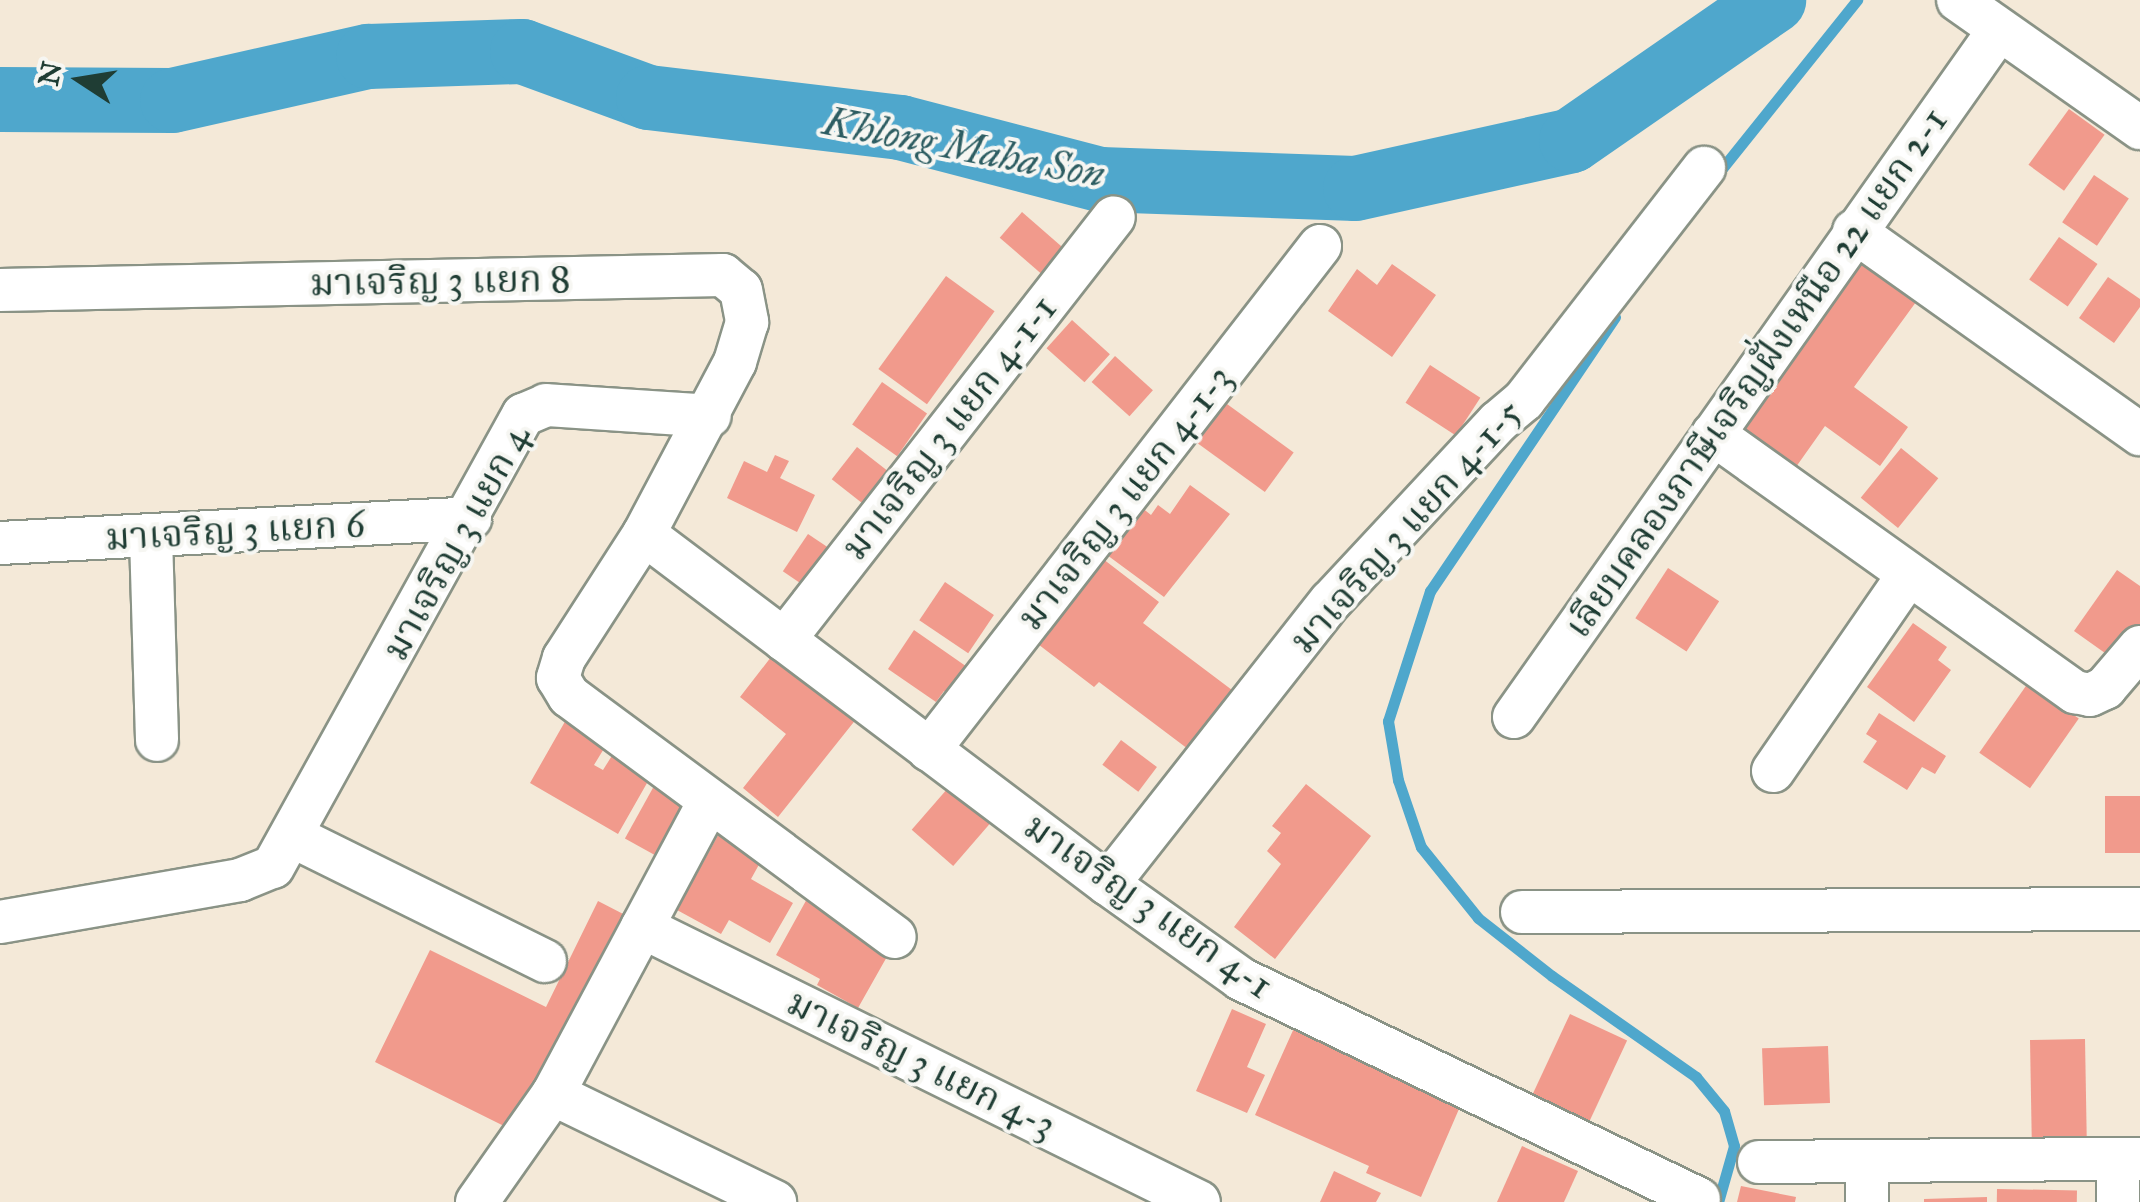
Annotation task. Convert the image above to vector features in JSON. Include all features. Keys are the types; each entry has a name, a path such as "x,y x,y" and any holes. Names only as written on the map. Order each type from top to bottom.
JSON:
{"street":[{"path":"1958,0 2140,128"},
{"name":"เลียบคลองภาษีเจริญฝั่งเหนือ 22 แยก 2-1","path":"1514,716 2000,30"},
{"name":"มาเจริญ 3 แยก 4-1-5","path":"1108,884 1330,602 1498,422 1524,400 1704,168"},
{"name":"มาเจริญ 3 แยก 4-1-1","path":"784,640 1114,216"},
{"path":"1854,232 2140,434"},
{"name":"มาเจริญ 3 แยก 4-1-3","path":"929,750 1320,246"},
{"name":"มาเจริญ 3 แยก 8","path":"0,290 723,275 741,290 747,322 735,362 710,416"},
{"name":"มาเจริญ 3 แยก 4","path":"0,922 240,880 274,867 470,518 523,415 546,405 710,416"},
{"path":"710,416 644,534 564,658 558,678 568,696 895,938"},
{"path":"1713,434 2075,692 2090,695 2106,688 2140,647"},
{"name":"มาเจริญ 3 แยก 6","path":"0,543 470,518"},
{"name":"มาเจริญ 3 แยก 4-1","path":"644,534 1108,884 1241,978 1699,1199"},
{"path":"151,537 157,740"},
{"path":"1773,771 1908,575"},
{"path":"477,1202 553,1094 709,802"},
{"path":"294,836 545,961"},
{"path":"1522,912 2140,909"},
{"name":"มาเจริญ 3 แยก 4-3","path":"642,927 1200,1202"},
{"path":"553,1094 774,1202"},
{"path":"1759,1162 1867,1181 2129,1160 2118,1202"}],"building":[{"path":"2069,109 2105,135 2064,191 2028,165"},
{"path":"2094,175 2129,198 2097,246 2062,222"},
{"path":"1022,212 1065,249 1043,275 1000,238"},
{"path":"2059,237 2098,264 2068,307 2029,280"},
{"path":"1867,253 1885,279 1916,302 1854,387 1908,427 1880,466 1825,426 1791,474 1739,436"},
{"path":"1392,264 1436,295 1392,357 1328,311 1357,269 1377,285"},
{"path":"946,276 995,311 927,404 878,369"},
{"path":"2108,277 2140,299 2140,307 2114,343 2079,318"},
{"path":"1072,320 1110,354 1084,382 1047,348"},
{"path":"1115,356 1153,390 1129,416 1092,382"},
{"path":"1430,365 1480,398 1456,435 1405,403"},
{"path":"882,382 927,414 897,456 852,425"},
{"path":"1216,396 1294,452 1265,492 1187,436"},
{"path":"857,447 893,475 868,508 832,479"},
{"path":"1901,448 1938,478 1898,528 1861,498"},
{"path":"775,455 789,461 780,478 815,495 797,532 727,498 744,461 767,472"},
{"path":"1190,485 1230,514 1164,597 1107,555 1141,507 1151,515 1158,505 1170,514"},
{"path":"808,534 830,549 805,586 783,571"},
{"path":"1094,552 1159,602 1143,623 1232,690 1188,749 1099,682 1094,687 1030,638"},
{"path":"1668,568 1719,601 1686,652 1635,618"},
{"path":"2117,570 2140,586 2140,633 2119,663 2074,631"},
{"path":"945,582 994,615 968,653 919,620"},
{"path":"1913,623 1947,647 1938,660 1951,670 1914,722 1867,687"},
{"path":"914,630 970,669 952,696 944,691 936,702 888,669"},
{"path":"778,648 861,713 778,817 743,788 786,734 740,697"},
{"path":"2028,683 2079,719 2030,788 1979,753"},
{"path":"1879,713 1946,756 1935,774 1922,767 1907,790 1863,762 1877,741 1866,734"},
{"path":"567,718 608,742 594,765 603,770 613,754 655,769 618,834 530,783"},
{"path":"1121,740 1157,767 1138,792 1102,765"},
{"path":"955,780 997,816 953,866 912,830"},
{"path":"1306,784 1371,836 1275,959 1234,927 1281,864 1267,851 1281,833 1272,826"},
{"path":"654,786 695,809 666,861 625,838"},
{"path":"2105,796 2140,796 2140,853 2105,853"},
{"path":"722,828 766,852 751,879 793,903 770,943 729,920 721,934 677,910"},
{"path":"808,897 893,946 858,1008 817,985 820,979 776,955"},
{"path":"598,901 629,917 522,1135 375,1062 430,950 546,1007"},
{"path":"1232,1009 1266,1024 1247,1067 1265,1075 1247,1113 1196,1091"},
{"path":"1570,1014 1627,1041 1587,1126 1530,1099"},
{"path":"1299,1017 1349,1040 1344,1053 1459,1109 1421,1197 1366,1173 1369,1166 1255,1115"},
{"path":"2085,1039 2087,1143 2032,1144 2030,1040"},
{"path":"1828,1046 1830,1103 1764,1105 1762,1048"},
{"path":"1522,1146 1578,1171 1564,1202 1497,1202"},
{"path":"1334,1171 1381,1193 1376,1202 1320,1202"},
{"path":"1741,1186 1796,1197 1795,1202 1737,1202"},
{"path":"1997,1189 2077,1190 2077,1202 1997,1202"},
{"path":"1987,1197 1987,1202 1924,1202 1924,1199"}],"waterway":[{"name":"Khlong Maha Son","path":"0,99 172,100 368,56 522,51 648,97 900,127 1100,179 1355,188 1571,140 1773,0"},
{"path":"1716,176 1857,0"},
{"path":"1615,317 1430,591 1388,721 1398,780 1421,847 1478,918 1552,976 1696,1077 1724,1111 1734,1146 1718,1202"}]}
